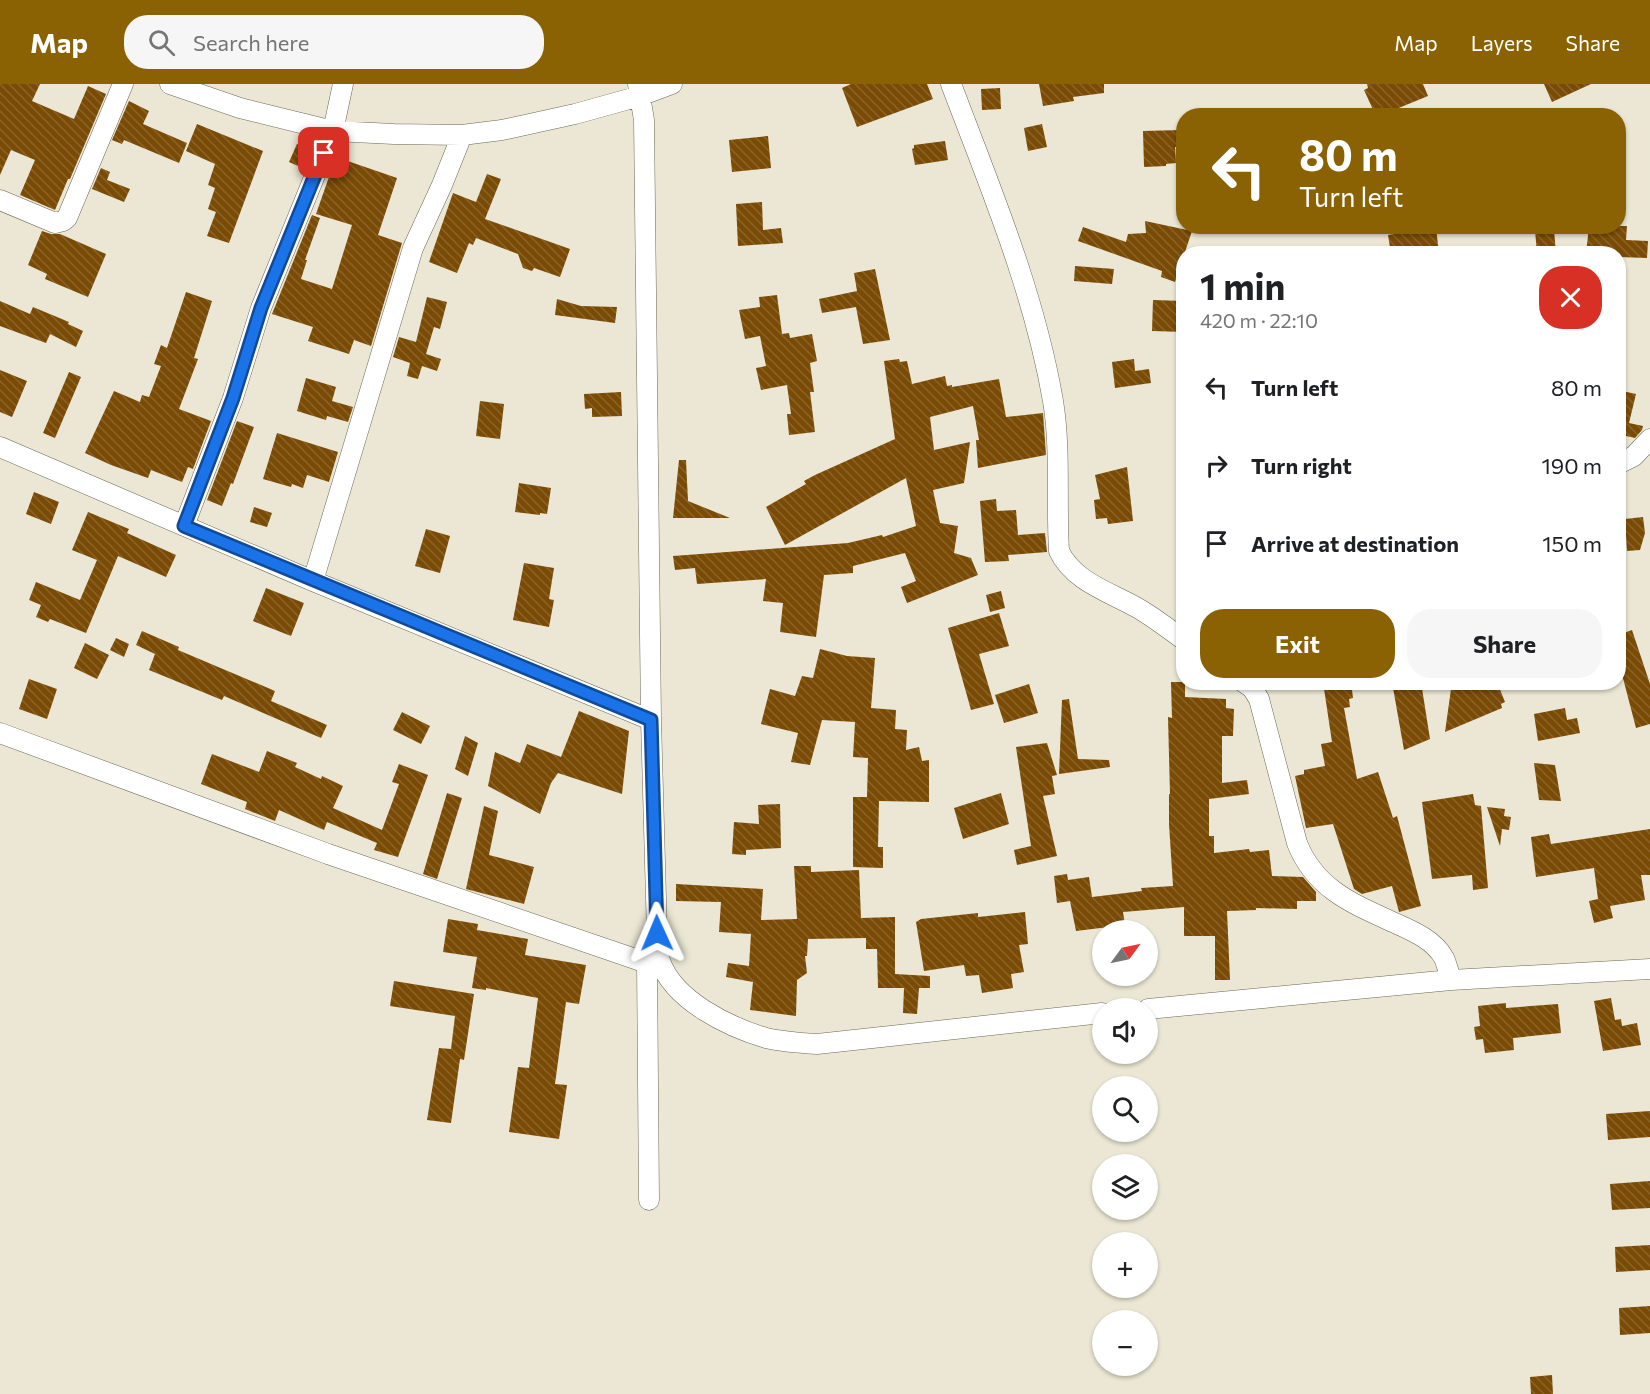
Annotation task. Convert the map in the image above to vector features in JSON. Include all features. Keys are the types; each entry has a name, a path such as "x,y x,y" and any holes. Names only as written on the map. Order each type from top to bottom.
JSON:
{"street":[{"path":"0,200 55,223 67,218 123,84"},
{"path":"170,84 240,108 333,131 462,135 575,114 639,90 672,84"},
{"path":"184,526 233,398 261,308 333,131 343,84"},
{"path":"951,84 1015,259 1047,373 1055,428 1059,551 1065,563 1075,573 1143,610 1176,634"},
{"path":"639,90 644,120 651,720 657,933 660,960 670,980 689,999 712,1016 739,1029 767,1038 817,1044 1092,1014"},
{"path":"313,581 413,248 462,135"},
{"path":"1626,460 1634,456 1650,439"},
{"path":"0,447 313,581 651,720"},
{"path":"1254,690 1259,699 1303,859 1330,889 1346,900 1424,938 1444,958 1451,980"},
{"path":"0,733 328,855 647,963 649,1200"},
{"path":"1158,1008 1451,980 1650,969"}],"building":[{"path":"0,84 40,84 32,101 74,119 88,86 106,94 55,210 20,195 35,160 11,150 0,175"},
{"path":"851,84 927,84 933,99 857,127 842,88"},
{"path":"1039,84 1104,84 1104,93 1073,97 1074,101 1043,106"},
{"path":"1367,84 1423,84 1428,96 1399,108 1372,108 1364,90 1368,88"},
{"path":"1544,84 1591,84 1552,102"},
{"path":"1000,88 1001,109 982,110 981,89"},
{"path":"129,101 149,111 143,124 187,143 179,163 124,140 122,144 112,140"},
{"path":"197,124 263,151 229,243 207,236 216,212 208,209 215,188 208,185 215,164 186,151"},
{"path":"1042,124 1047,147 1028,151 1024,128"},
{"path":"1176,130 1176,163 1144,167 1143,131"},
{"path":"768,136 771,168 732,172 729,140"},
{"path":"945,141 948,160 915,165 912,149 914,145"},
{"path":"297,144 313,148 305,169 289,162"},
{"path":"336,157 397,178 378,235 402,243 371,346 354,340 349,354 308,341 313,327 272,314 312,215 320,218 305,260 307,260 301,279 332,289 352,225 316,214"},
{"path":"101,168 110,172 107,180 130,189 124,202 92,189"},
{"path":"487,174 501,179 485,219 570,249 560,277 534,268 532,271 523,268 518,254 476,238 473,245 469,243 457,273 429,262 453,193 476,202"},
{"path":"762,202 763,230 781,228 783,243 738,246 736,204"},
{"path":"1145,221 1176,228 1176,234 1191,234 1187,246 1176,246 1175,282 1161,277 1162,271 1078,241 1083,227 1126,242 1128,234 1146,233"},
{"path":"1626,226 1627,226 1626,240 1648,241 1647,258 1626,257 1626,246 1587,246 1588,234 1626,234"},
{"path":"42,231 60,234 106,254 88,297 45,279 47,274 28,265"},
{"path":"1437,234 1438,246 1390,246 1388,235"},
{"path":"1535,234 1554,234 1555,246 1536,246"},
{"path":"1075,266 1114,269 1112,284 1074,281"},
{"path":"875,269 890,340 863,344 856,307 822,313 819,299 857,291 854,273"},
{"path":"186,292 212,301 194,358 198,359 179,409 211,421 193,469 188,467 182,482 151,470 148,478 85,453 114,391 140,402 142,395 149,397 161,366 154,364 161,345 167,348"},
{"path":"777,295 782,334 789,333 790,338 812,334 817,361 810,363 814,392 810,392 815,432 789,435 787,414 791,414 787,385 761,390 756,368 766,366 760,336 745,339 739,310 760,307 759,297"},
{"path":"427,297 447,302 440,329 434,327 426,354 441,359 437,371 422,366 418,379 407,376 410,363 393,357 399,337 416,342"},
{"path":"557,299 581,306 617,307 615,323 555,315"},
{"path":"1153,300 1176,301 1176,332 1152,331"},
{"path":"0,301 30,314 33,307 69,322 68,324 83,331 76,347 50,334 46,343 0,326"},
{"path":"899,359 900,362 907,361 912,384 945,376 947,386 952,385 952,387 999,379 1006,417 1043,413 1046,455 978,468 976,440 979,440 973,406 930,417 934,450 970,442 964,483 933,490 940,523 958,526 954,553 971,558 978,575 907,603 901,587 916,581 905,553 853,566 853,573 824,575 816,637 780,632 783,603 763,601 766,579 697,584 695,568 675,570 673,556 848,543 882,535 883,537 916,526 906,478 785,545 766,507 806,484 804,481 815,475 895,439 884,361"},
{"path":"1134,359 1135,371 1149,369 1151,383 1115,388 1112,362"},
{"path":"0,370 27,381 12,417 0,412"},
{"path":"69,372 81,377 55,438 43,433"},
{"path":"306,378 336,387 332,401 353,407 348,422 327,416 326,420 297,411"},
{"path":"621,392 622,416 592,417 592,408 585,409 584,394"},
{"path":"1626,392 1636,394 1629,423 1643,426 1635,438 1626,436"},
{"path":"480,401 504,404 500,439 476,436"},
{"path":"237,421 254,427 233,484 231,483 222,506 207,500"},
{"path":"277,433 338,452 329,482 307,475 303,488 263,479"},
{"path":"679,460 686,460 688,501 730,518 673,518"},
{"path":"1127,467 1133,521 1108,524 1107,518 1096,519 1094,500 1100,499 1095,475"},
{"path":"519,483 551,488 547,514 515,512"},
{"path":"34,492 59,502 51,524 26,514"},
{"path":"996,499 997,511 1016,510 1018,535 1045,533 1047,552 1008,555 1009,561 985,562 980,501"},
{"path":"254,507 272,513 267,527 250,522"},
{"path":"88,512 129,529 127,533 176,555 166,577 118,556 86,633 50,619 48,622 36,617 41,605 29,600 36,582 80,600 97,560 72,550"},
{"path":"1643,517 1645,533 1640,550 1627,551 1626,519"},
{"path":"426,529 450,536 440,573 415,566"},
{"path":"524,563 554,568 549,599 554,600 549,627 513,620"},
{"path":"266,588 304,603 291,636 253,621"},
{"path":"1001,591 1005,608 990,612 986,595"},
{"path":"999,613 1009,646 979,654 994,704 971,710 948,628"},
{"path":"1632,630 1650,684 1650,724 1636,728 1626,690 1626,632"},
{"path":"142,631 179,647 178,650 275,691 271,701 327,725 321,738 224,696 222,700 149,670 155,654 136,645"},
{"path":"116,638 129,644 124,657 110,650"},
{"path":"85,643 109,655 97,679 74,668"},
{"path":"820,649 847,656 875,658 871,708 896,710 895,729 907,730 906,750 919,747 922,761 929,760 929,802 879,801 878,847 883,847 883,868 853,867 853,797 867,797 868,758 853,757 855,722 822,720 810,765 791,762 798,733 761,724 770,689 795,696 802,676 813,678"},
{"path":"29,679 57,689 47,719 19,709"},
{"path":"1171,682 1176,682 1176,690 1185,690 1185,697 1226,699 1226,708 1234,709 1233,736 1222,736 1222,783 1247,780 1249,794 1209,799 1209,836 1214,836 1214,853 1249,849 1250,852 1269,850 1272,876 1303,877 1316,892 1316,901 1297,901 1297,909 1256,908 1256,910 1227,911 1230,980 1215,980 1215,936 1184,936 1184,907 1123,912 1124,920 1092,920 1092,929 1076,931 1070,901 1057,903 1054,876 1067,874 1068,880 1089,877 1092,897 1142,891 1141,888 1173,886 1169,824 1168,717 1172,718"},
{"path":"1029,684 1038,713 1004,723 995,695"},
{"path":"1324,690 1352,690 1353,698 1349,699 1350,707 1344,708 1357,779 1378,772 1393,818 1397,816 1421,906 1399,912 1392,886 1362,894 1354,889 1333,824 1306,828 1295,776 1304,774 1304,770 1325,766 1321,744 1332,742"},
{"path":"1393,690 1422,690 1430,739 1404,750"},
{"path":"1451,690 1500,690 1505,702 1501,704 1502,708 1445,732"},
{"path":"1069,699 1078,759 1109,760 1110,767 1059,774 1062,700"},
{"path":"1565,708 1567,720 1577,718 1580,733 1538,741 1534,714"},
{"path":"579,711 629,731 622,794 558,773 551,783 540,814 488,786 495,752 520,763 527,744 561,757"},
{"path":"402,712 430,726 421,744 393,730"},
{"path":"465,736 478,743 468,776 455,769"},
{"path":"1047,743 1057,775 1052,776 1055,794 1043,796 1057,856 1017,865 1014,850 1031,846 1016,747"},
{"path":"267,751 297,763 295,767 321,779 322,776 343,786 333,808 382,830 399,784 392,782 399,764 428,775 398,857 374,850 377,843 327,822 324,830 279,810 275,821 245,809 247,802 201,784 212,754 259,772"},
{"path":"1534,763 1555,765 1561,801 1539,800"},
{"path":"447,793 462,798 437,879 423,874"},
{"path":"1001,793 1009,824 963,839 954,808"},
{"path":"1473,794 1475,805 1481,806 1488,888 1473,890 1472,875 1432,879 1422,802"},
{"path":"780,804 781,848 746,850 746,855 732,854 734,822 759,824 758,805"},
{"path":"484,806 498,811 489,855 534,867 524,904 466,889"},
{"path":"1487,807 1505,809 1504,816 1511,817 1509,830 1502,829 1500,846"},
{"path":"1650,829 1650,875 1641,875 1645,900 1610,906 1613,918 1594,923 1589,901 1598,899 1594,868 1536,877 1531,837 1549,834 1551,844"},
{"path":"794,866 811,866 811,872 859,870 861,918 895,917 895,974 930,976 930,988 919,988 917,1014 903,1013 904,988 878,988 877,949 866,949 866,938 808,939 807,956 805,956 807,973 797,980 796,1016 750,1010 753,982 726,977 728,963 749,966 751,934 719,932 721,902 676,901 676,884 763,889 761,920 797,919"},
{"path":"1025,912 1028,944 1019,945 1024,972 1011,974 1013,988 982,993 979,975 966,976 964,965 924,971 916,922 921,919 978,913 978,917"},
{"path":"448,919 478,924 477,930 528,939 525,955 586,965 579,1004 566,1002 555,1084 567,1085 559,1139 509,1132 518,1067 529,1068 538,998 486,988 486,990 472,988 477,957 443,952"},
{"path":"394,981 474,994 464,1060 460,1059 451,1123 427,1120 439,1048 451,1049 455,1016 390,1006"},
{"path":"1611,998 1615,1020 1621,1019 1622,1026 1637,1023 1641,1045 1603,1051 1594,1001"},
{"path":"1506,1003 1506,1008 1558,1004 1561,1033 1513,1038 1514,1050 1485,1053 1483,1039 1476,1040 1474,1027 1480,1026 1478,1006"},
{"path":"1650,1111 1650,1137 1608,1140 1606,1114"},
{"path":"1650,1181 1650,1208 1612,1210 1610,1184"},
{"path":"1650,1245 1650,1270 1616,1272 1615,1247"},
{"path":"1650,1306 1650,1333 1620,1335 1619,1308"},
{"path":"1552,1375 1553,1394 1531,1394 1530,1377"}],"route":[{"path":"324,153 261,308 233,398 184,526 651,720 657,933"}]}
